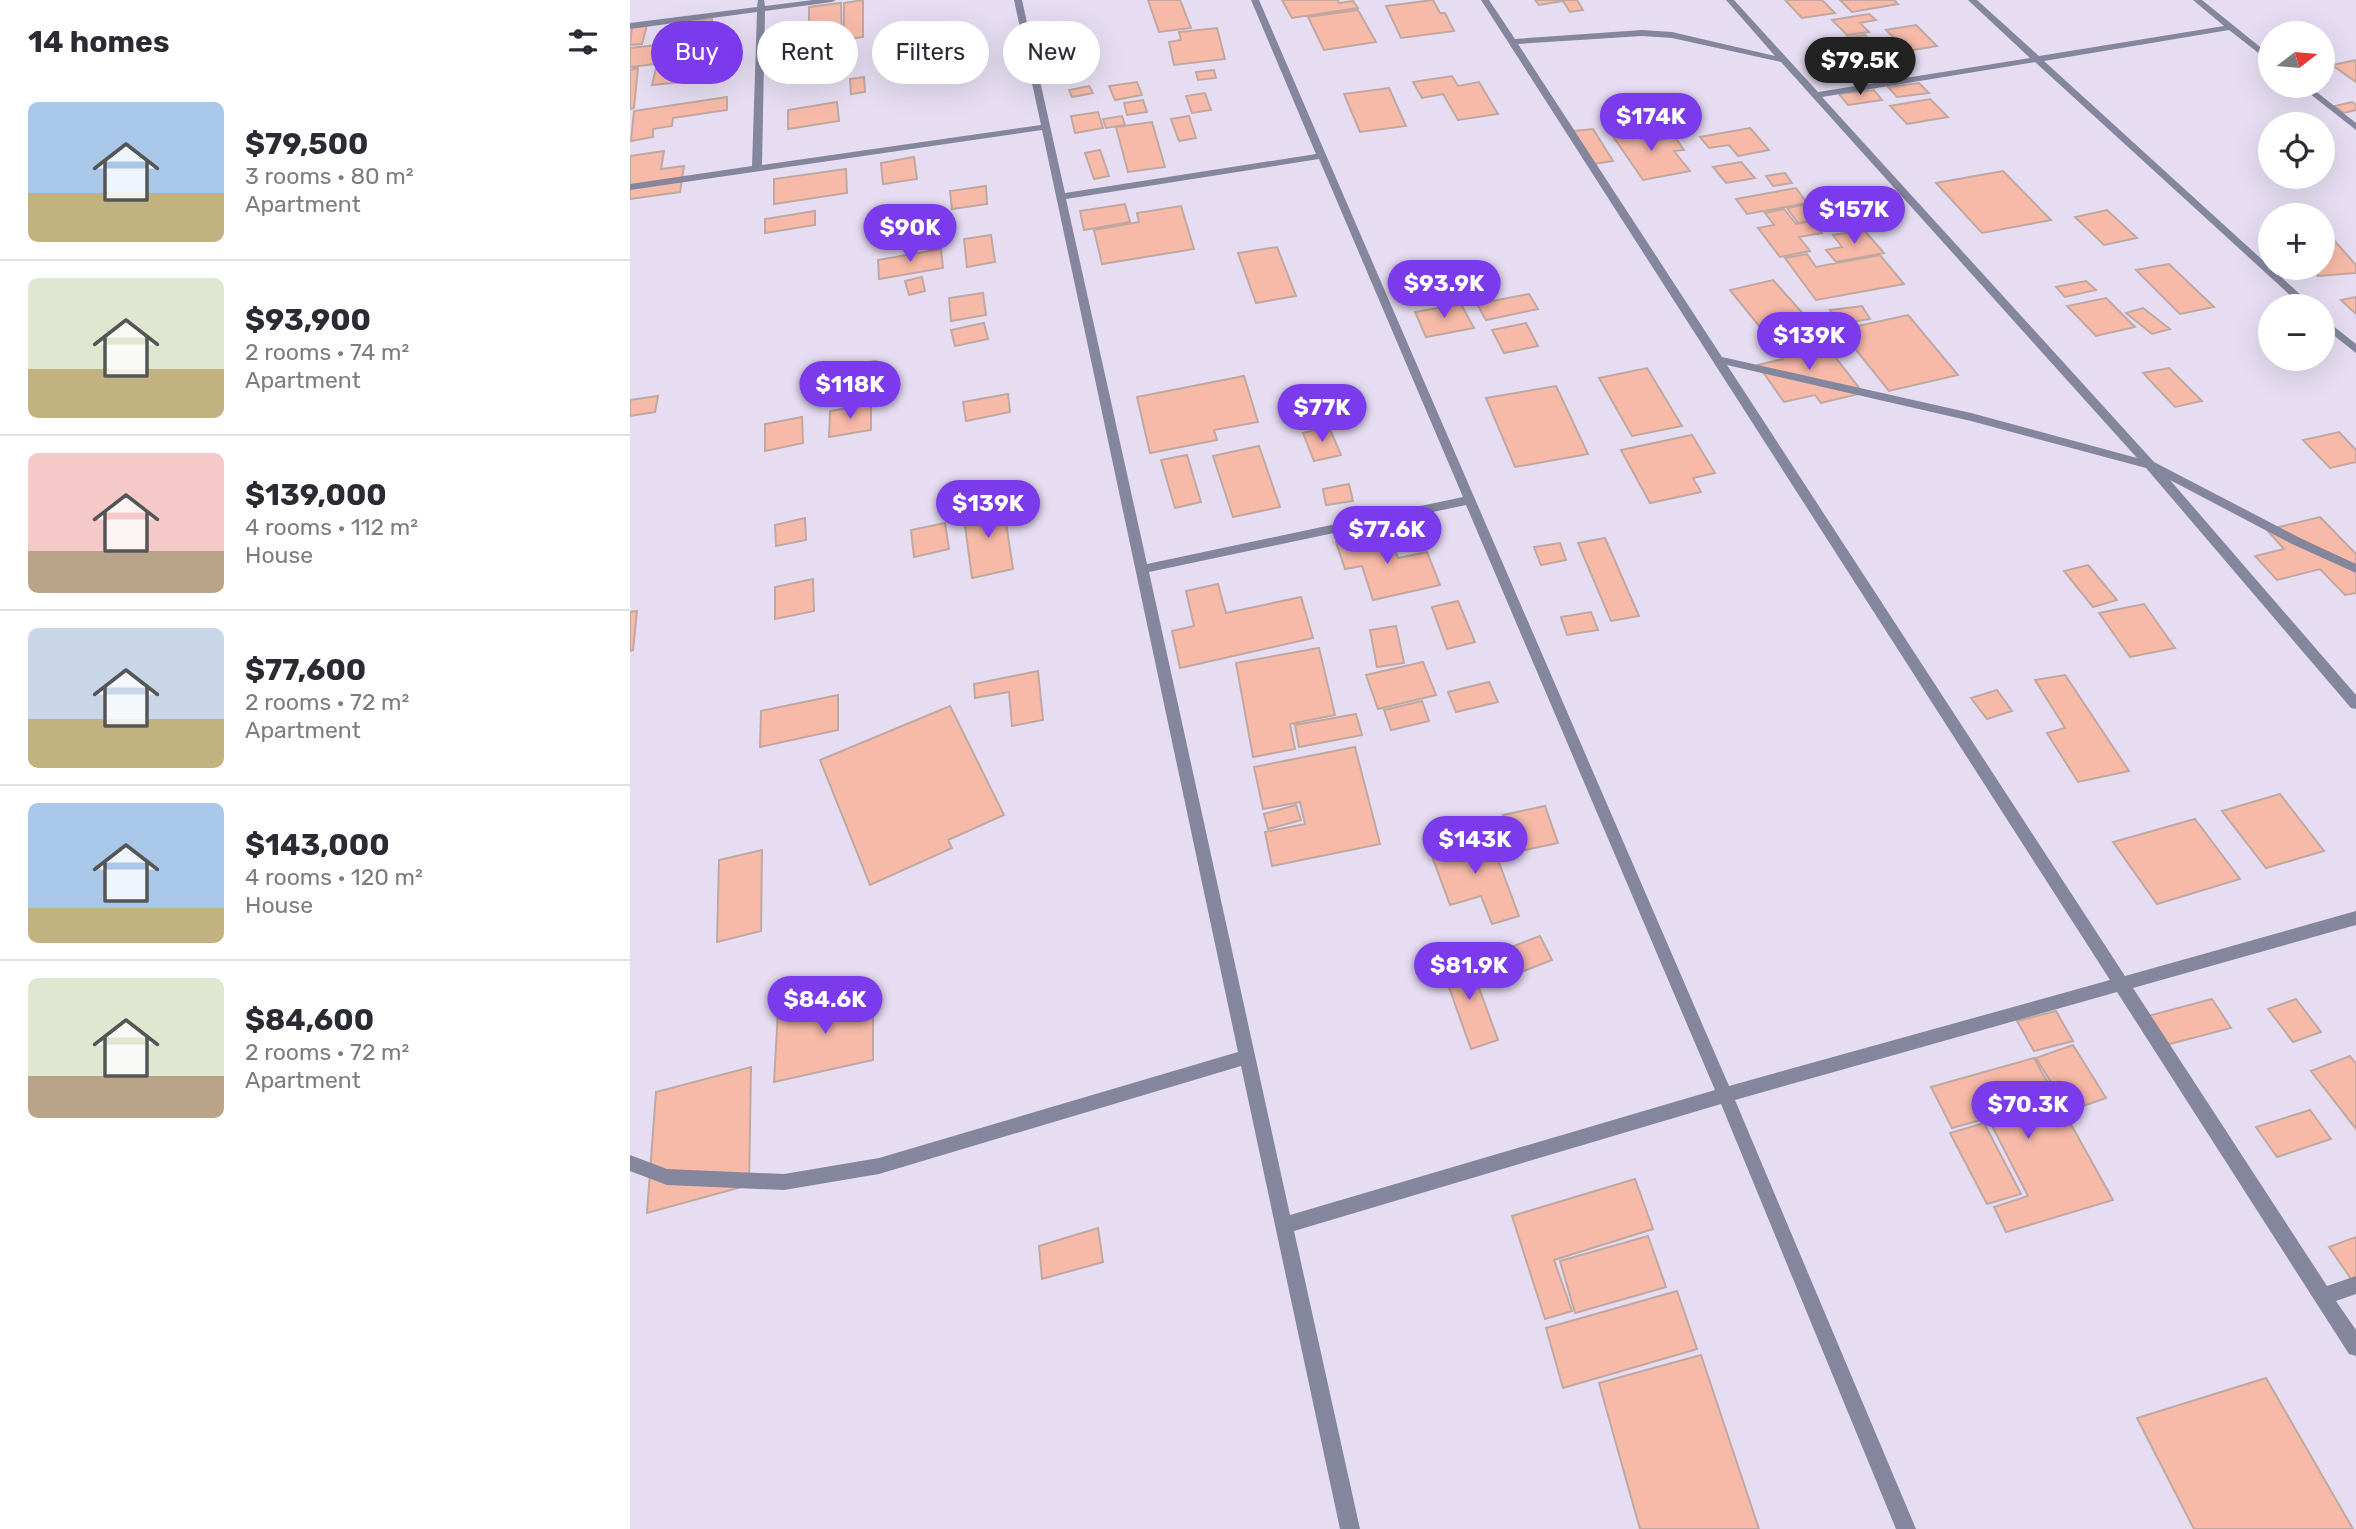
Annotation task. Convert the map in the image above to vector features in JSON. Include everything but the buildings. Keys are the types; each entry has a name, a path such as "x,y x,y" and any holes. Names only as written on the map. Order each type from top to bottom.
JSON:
{"street":[{"path":"630,26 761,5 832,0"},
{"path":"1018,0 1144,569 1350,1529"},
{"path":"1255,0 1725,1095 1906,1529"},
{"path":"1485,0 2356,1347"},
{"path":"1730,0 2150,465 2356,704"},
{"path":"1972,0 2295,294"},
{"path":"2197,0 2258,51"},
{"path":"757,169 761,5"},
{"path":"1816,95 2229,28"},
{"path":"1513,42 1642,33 1672,35 1785,61"},
{"path":"2319,98 2356,127"},
{"path":"630,187 1044,127"},
{"path":"1060,197 1322,156"},
{"path":"2335,331 2356,350"},
{"path":"1720,360 1971,417 2150,465 2356,569"},
{"path":"1144,569 1470,500"},
{"path":"1285,1225 1725,1095 2356,918"},
{"path":"630,1163 667,1177 784,1182 879,1166 1248,1058"},
{"path":"2323,1296 2356,1285"}]}
